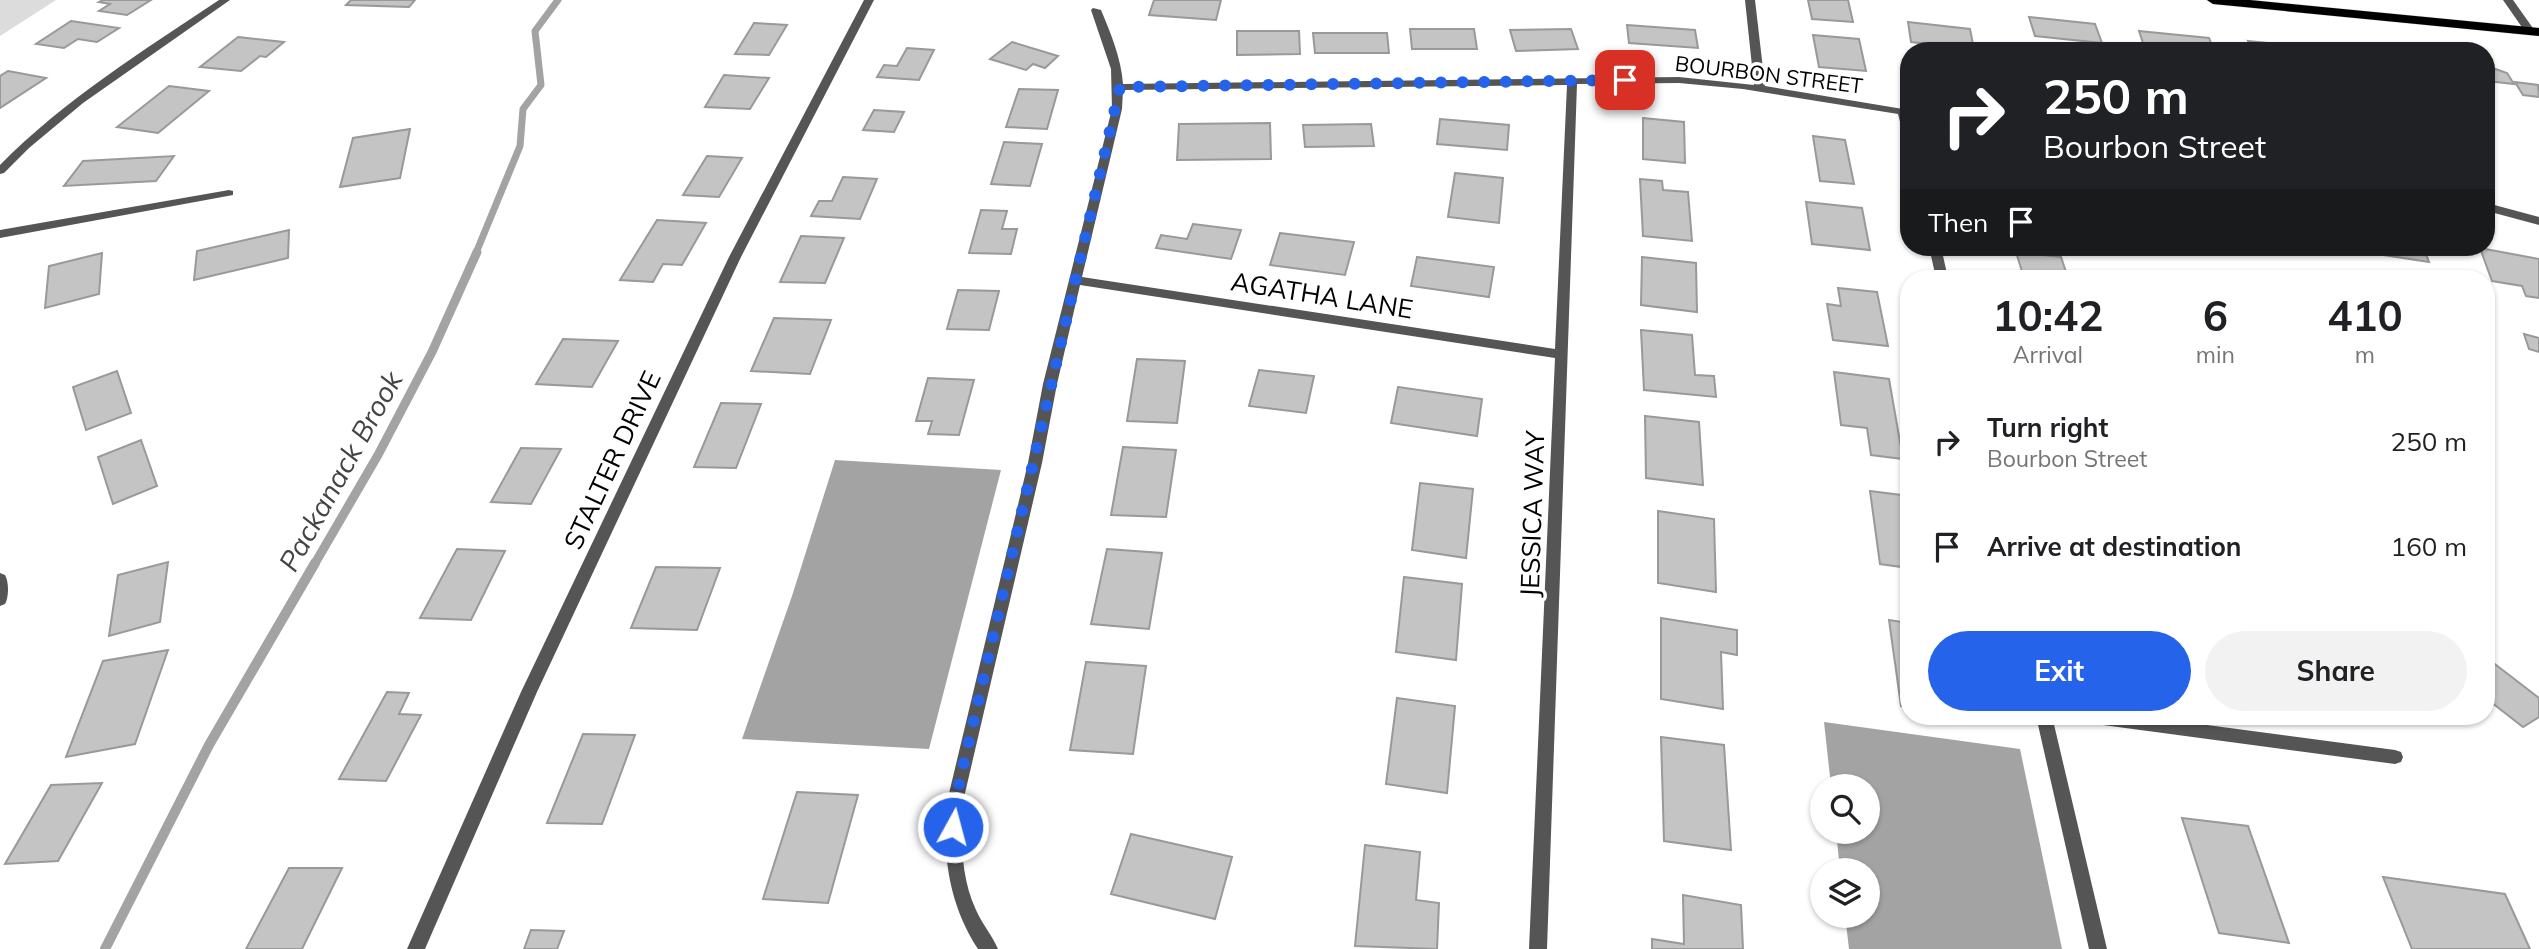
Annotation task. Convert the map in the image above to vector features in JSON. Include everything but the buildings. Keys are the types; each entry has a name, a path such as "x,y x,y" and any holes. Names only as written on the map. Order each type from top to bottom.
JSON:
{"main road":[{"path":"2213,0 2535,31"}],"street":[{"path":"0,171 41,130 85,94 225,0"},
{"name":"STALTER DRIVE","path":"415,949 529,692 735,257 869,0"},
{"path":"1750,0 1760,89"},
{"path":"2508,0 2535,31"},
{"path":"989,949 972,926 958,888 952,848 954,806 1120,87 1118,66 1096,10"},
{"name":"BOURBON STREET","path":"1120,87 1679,80 1760,89 1900,111"},
{"name":"JESSICA WAY","path":"1538,949 1572,81"},
{"path":"0,234 229,193"},
{"path":"2495,209 2539,221"},
{"name":"AGATHA LANE","path":"1075,280 1563,355"},
{"path":"0,579 0,600"},
{"path":"2046,725 2098,949"},
{"path":"2155,725 2395,757"}],"shaded area":[{"path":"0,0 56,0 0,36"},
{"path":"835,460 1001,470 929,749 742,739 792,596"},
{"path":"1824,722 2020,749 2062,949 1849,949 1847,928 1880,928 1880,858 1839,858 1837,844 1880,844 1880,774 1830,774"}],"waterway":[{"name":"Packanack Brook","path":"476,253 520,146 523,109 541,85 535,31 558,0"},
{"name":"Packanack Brook","path":"314,565 378,455 432,352 477,252"},
{"name":"Packanack Brook","path":"105,949 209,745 315,563"}],"route":[{"path":"953,827 954,806 1120,87 1625,80"}]}
